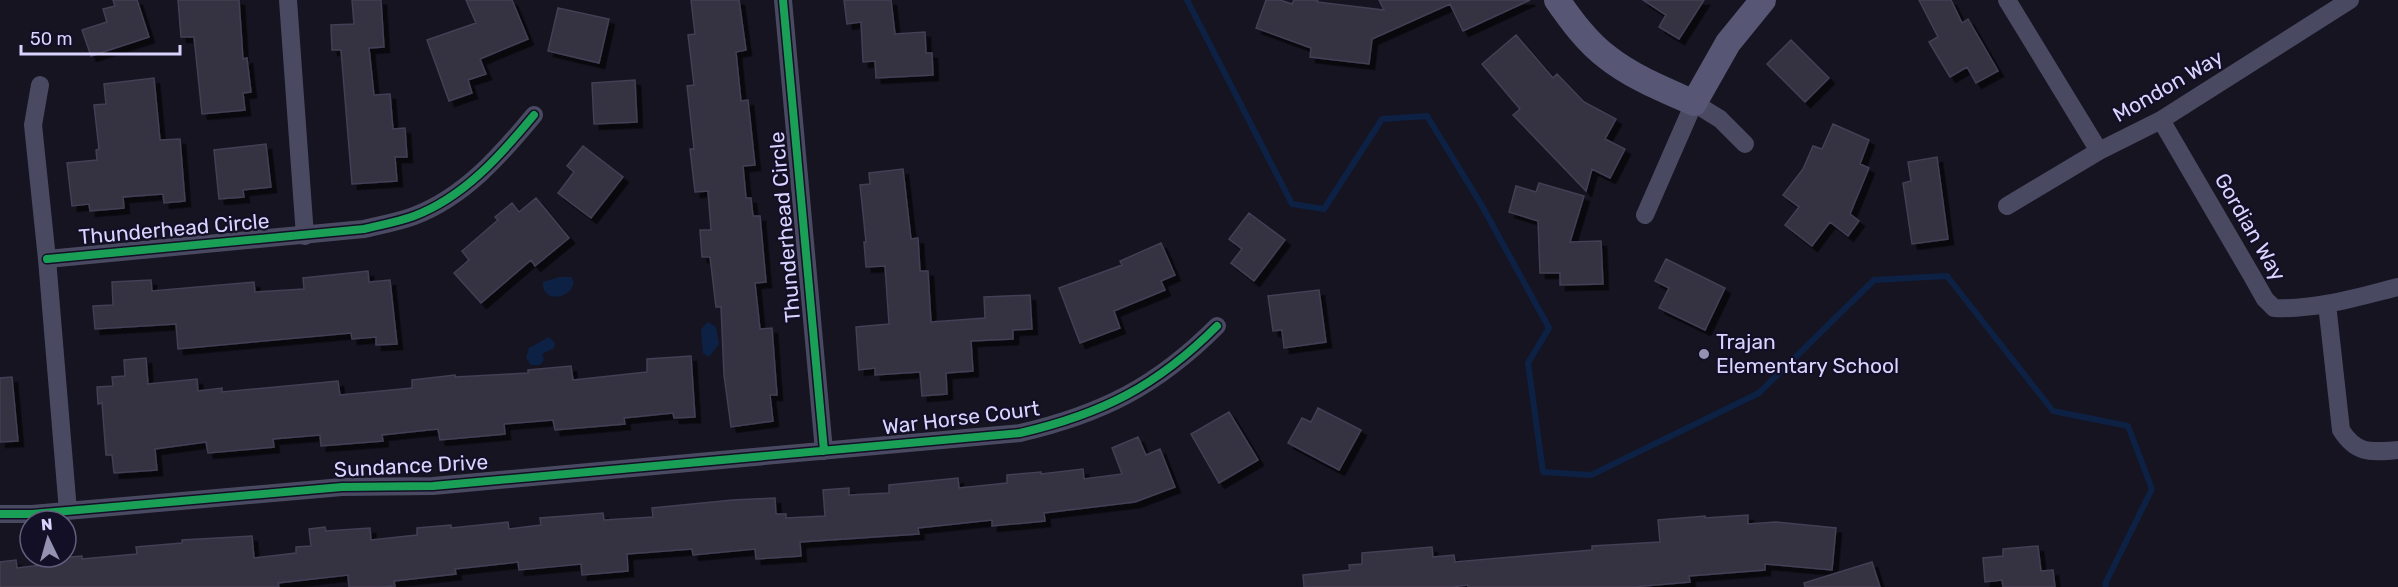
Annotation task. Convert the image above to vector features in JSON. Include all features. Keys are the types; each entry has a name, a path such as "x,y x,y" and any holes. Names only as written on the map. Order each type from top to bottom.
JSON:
{"street":[{"path":"288,0 305,236"},
{"name":"Thunderhead Circle","path":"783,0 824,451"},
{"path":"1557,0 1582,33 1607,57 1634,74 1694,103 1720,119 1744,144"},
{"path":"1645,214 1694,103 1728,43 1762,0"},
{"path":"2007,0 2099,151"},
{"name":"Mondon Way","path":"2007,206 2099,151 2161,120 2350,0"},
{"path":"40,85 33,125 47,259 68,509"},
{"name":"Thunderhead Circle","path":"47,259 305,236 364,229 413,217 446,201 474,180 507,148 534,116"},
{"name":"Gordian Way","path":"2161,120 2265,299 2274,308 2290,309 2327,304 2398,287"},
{"path":"2327,304 2341,430 2357,448 2374,452 2398,450"},
{"name":"War Horse Court","path":"824,451 1020,433 1060,424 1099,410 1140,389 1174,365 1217,326"},
{"name":"Sundance Drive","path":"78,510 342,487 433,486 824,451"},
{"name":"Sundance Drive","path":"0,514 18,513"}],"water":[{"path":"560,277 571,277 574,282 572,288 568,293 557,297 551,296 544,289 543,282"},
{"path":"708,322 716,327 719,344 709,357 703,353 701,329"},
{"path":"549,337 555,343 554,348 542,354 544,360 540,365 531,365 526,358 529,348"}],"building":[{"path":"113,0 137,0 149,37 91,56 82,30 107,22 103,9 115,6"},
{"path":"178,0 239,0 243,59 247,58 251,92 243,93 245,110 202,114 194,37 181,37"},
{"path":"352,0 381,0 384,47 369,48 374,95 390,94 393,129 405,128 407,157 395,157 397,181 352,184 341,50 332,50 331,25 354,24"},
{"path":"466,0 512,0 528,39 480,59 486,74 468,80 472,93 449,101 427,40 476,23"},
{"path":"691,0 739,0 746,50 736,52 741,101 748,100 755,165 743,166 746,198 751,198 753,216 760,216 766,282 755,283 760,329 772,328 777,395 770,395 773,421 731,427 724,375 721,307 716,307 710,257 702,257 700,230 711,230 708,191 695,192 690,149 694,149 687,86 694,85 688,35 695,34"},
{"path":"844,0 891,0 895,34 925,32 926,53 932,53 933,75 876,78 875,61 863,62 861,22 847,24"},
{"path":"1266,0 1280,0 1292,4 1294,0 1318,0 1317,2 1384,10 1379,0 1530,0 1463,31 1450,4 1372,39 1369,64 1310,57 1311,48 1256,28"},
{"path":"1643,0 1704,0 1679,39 1659,27 1666,15"},
{"path":"1919,0 1951,0 1962,23 1968,19 1998,71 1976,83 1967,67 1950,77 1929,42 1938,37"},
{"path":"558,8 609,19 599,63 548,51"},
{"path":"1516,35 1553,78 1557,74 1584,102 1616,119 1605,139 1625,149 1610,178 1592,169 1586,191 1513,115 1520,109 1482,64"},
{"path":"1791,40 1829,78 1805,102 1767,64"},
{"path":"154,78 160,140 180,139 185,201 164,203 163,194 123,197 124,208 90,211 89,204 72,206 67,163 97,160 96,150 99,149 94,105 106,104 104,84"},
{"path":"635,80 637,122 594,124 592,83"},
{"path":"1833,124 1869,140 1860,164 1869,168 1850,214 1859,221 1848,236 1830,222 1812,246 1785,225 1799,207 1783,195 1803,169 1813,146 1822,149"},
{"path":"266,144 271,187 243,190 244,197 219,199 214,150"},
{"path":"583,146 623,177 591,218 558,193 574,172 567,166"},
{"path":"1937,157 1948,239 1912,244 1903,183 1911,181 1908,162"},
{"path":"903,169 911,239 918,238 920,271 928,271 931,322 985,318 984,297 1030,295 1032,329 1013,330 1013,339 971,341 973,371 946,373 947,394 922,396 920,372 875,375 875,368 859,370 856,327 889,324 885,266 866,267 864,242 866,242 860,185 870,184 869,173"},
{"path":"1539,183 1584,196 1570,242 1601,241 1603,284 1560,285 1560,273 1540,273 1538,221 1509,212 1516,186 1536,192"},
{"path":"536,198 569,238 535,266 531,260 481,303 454,273 469,260 462,251 498,220 495,217 512,203 519,212"},
{"path":"1249,213 1285,240 1254,281 1231,263 1242,249 1229,239"},
{"path":"1161,243 1175,275 1161,281 1165,290 1114,311 1120,328 1080,343 1059,288 1122,265 1120,261"},
{"path":"1666,259 1725,288 1705,330 1659,308 1669,288 1655,281"},
{"path":"368,271 369,282 390,280 397,344 376,345 376,337 352,339 351,333 178,349 176,324 95,329 93,306 113,305 112,282 151,280 152,291 254,282 255,292 304,289 303,278"},
{"path":"1319,290 1326,342 1284,348 1282,330 1273,331 1268,296"},
{"path":"691,356 695,417 674,418 673,413 624,418 625,424 555,430 553,420 504,424 505,434 440,440 438,429 382,435 383,441 321,446 320,435 273,439 274,447 208,453 206,442 155,449 157,470 114,473 112,455 106,455 102,403 98,404 97,387 113,386 112,377 125,376 124,360 146,358 148,384 197,379 198,391 222,388 222,392 338,381 340,395 412,388 412,380 455,375 455,377 528,373 528,370 571,366 573,380 647,372 647,359"},
{"path":"12,377 18,441 0,442 0,378"},
{"path":"1318,408 1361,430 1339,470 1288,443 1302,418 1311,422"},
{"path":"1229,412 1258,460 1219,483 1191,434"},
{"path":"1138,437 1146,455 1160,449 1175,487 1135,502 1044,513 1045,521 992,526 992,520 918,528 919,534 800,542 801,556 756,559 755,549 693,555 692,549 627,554 628,571 582,575 581,564 519,570 518,562 455,569 456,574 394,581 395,586 379,587 349,587 348,575 278,583 279,587 0,587 0,562 16,560 18,569 78,569 78,556 82,556 82,559 137,554 136,547 182,543 182,540 252,536 254,558 296,553 296,547 311,546 309,529 325,527 326,531 370,528 371,540 417,535 417,528 451,525 451,528 508,522 509,529 541,525 540,518 603,513 604,520 653,517 652,508 775,498 776,514 786,514 786,518 825,516 823,490 849,488 849,495 889,493 889,485 958,478 959,488 1007,483 1007,475 1083,469 1084,479 1122,474 1112,448"},
{"path":"1748,515 1748,524 1776,522 1836,528 1832,570 1765,564 1765,570 1689,576 1690,582 1633,587 1468,587 1468,585 1304,587 1303,575 1350,570 1349,565 1362,564 1362,553 1432,547 1433,557 1454,555 1455,562 1592,550 1592,546 1660,542 1658,520"},
{"path":"2038,546 2041,571 2053,570 2055,587 2003,587 2002,580 1985,582 1983,558 2003,556 2003,549"},
{"path":"1872,562 1880,587 1805,587 1804,583"}],"waterway":[{"path":"1187,0 1292,204 1324,209 1382,119 1427,116 1481,204 1549,328 1528,363 1543,472 1591,475 1759,393 1874,280 1947,276 2053,411 2128,426 2152,489 2105,584 2106,587"}],"cycle path":[{"path":"783,0 824,451"},
{"path":"47,259 364,229 402,220 432,208 465,187 494,160 534,115"},
{"path":"0,514 32,514 342,487 433,486 1020,433 1077,417 1127,395 1172,365 1217,326"}],"place":[{"name":"Trajan Elementary School","path":"1704,354"}]}
